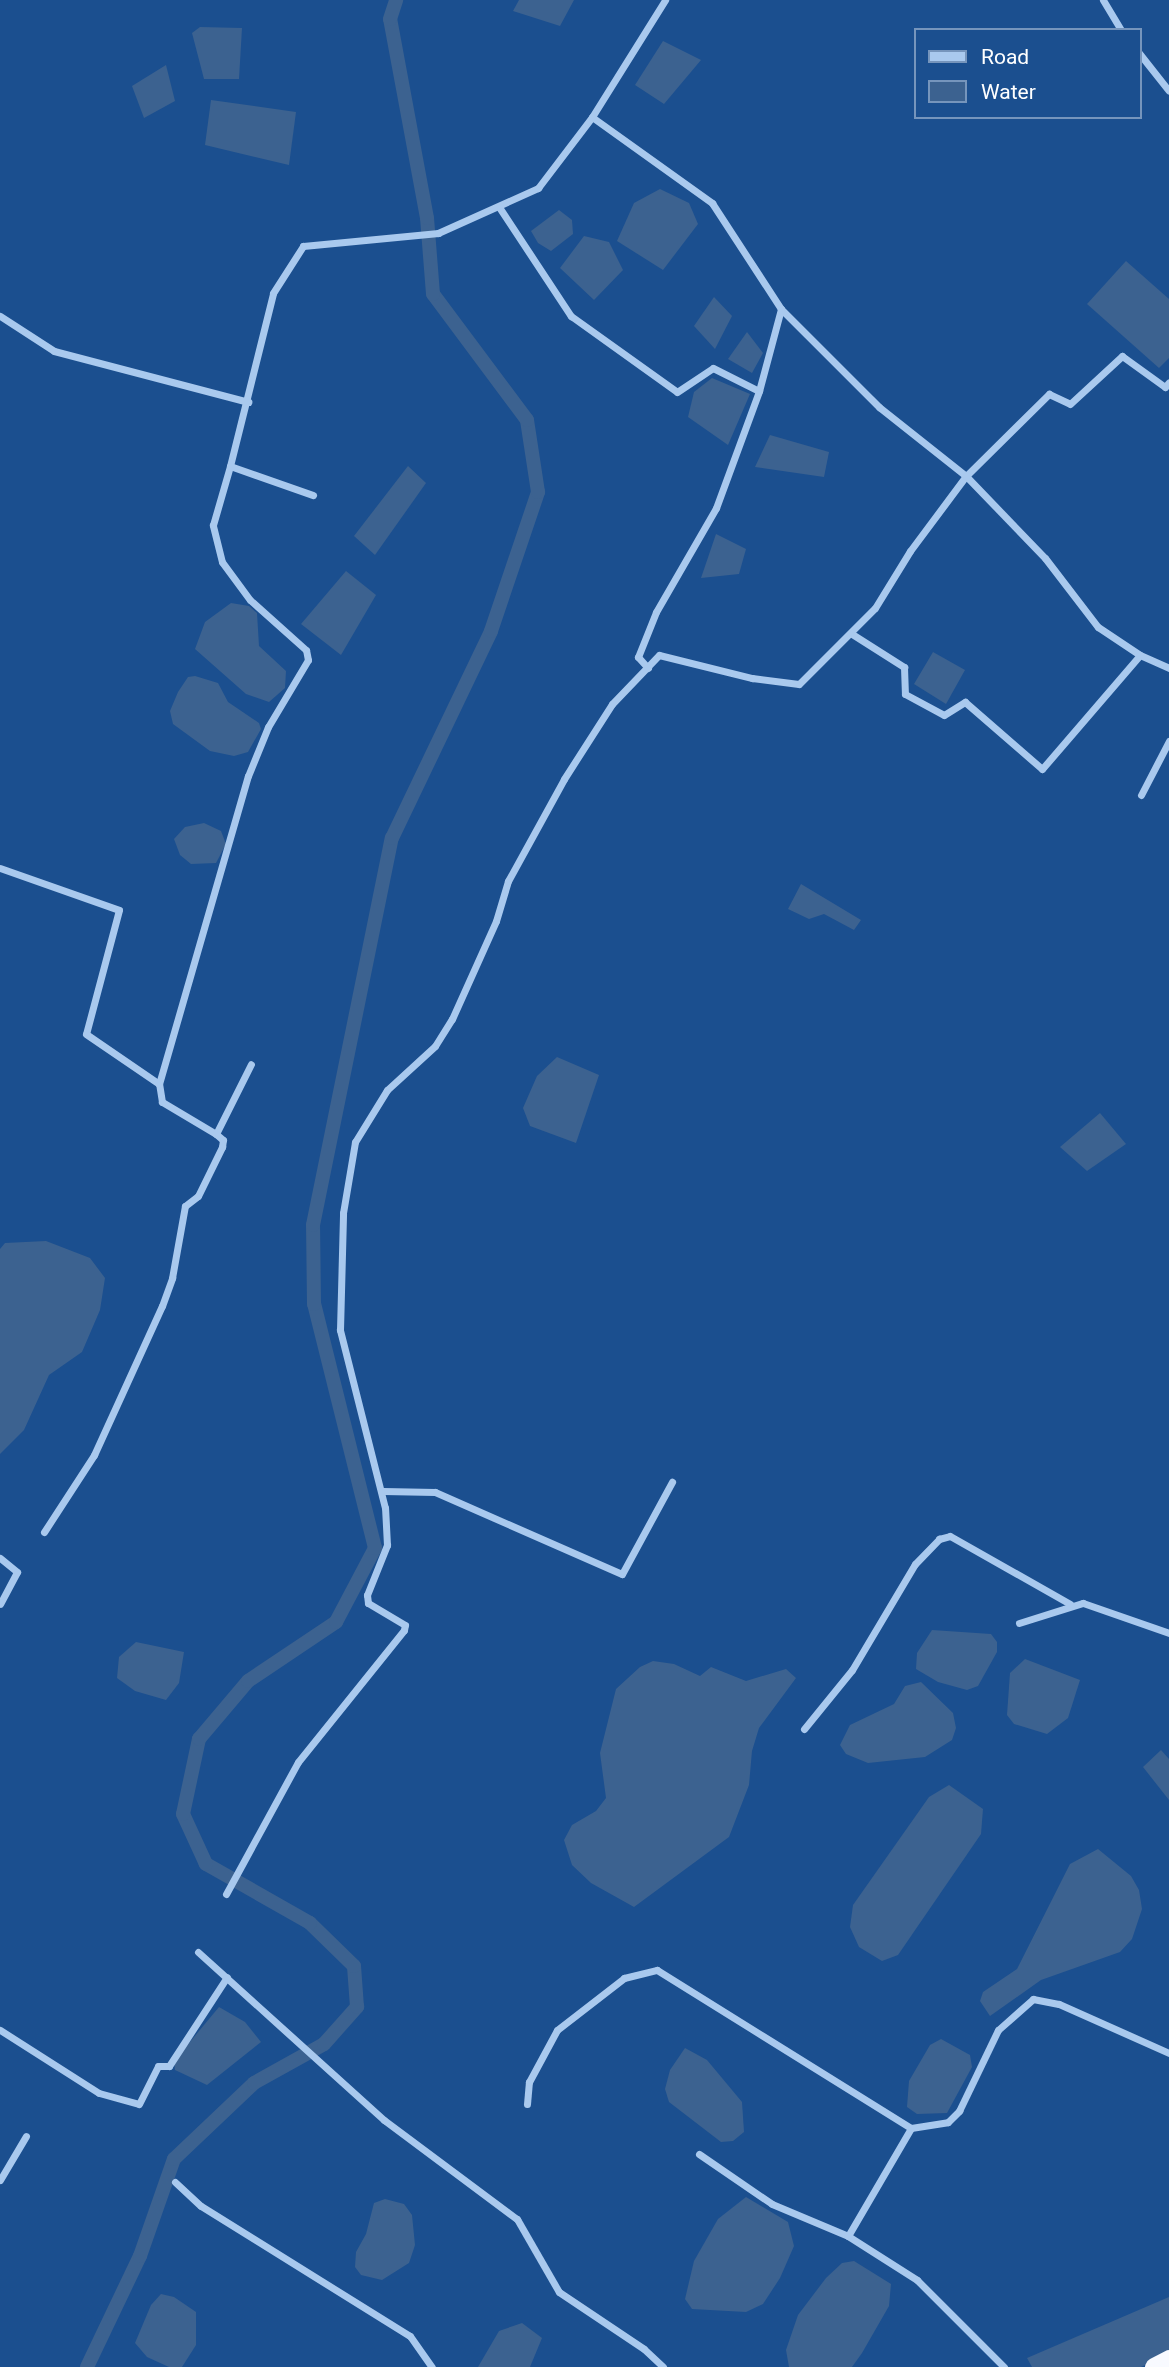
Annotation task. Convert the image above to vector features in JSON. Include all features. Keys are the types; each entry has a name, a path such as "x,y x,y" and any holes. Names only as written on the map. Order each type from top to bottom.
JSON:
{"highway":[{"path":"1154,2367 1169,2359"}],"street":[{"path":"44,1532 94,1455 162,1306 172,1278 185,1206 198,1196 222,1147 223,1140 162,1102 159,1084 248,776 268,727 308,660 306,650 250,600 222,562 214,525 248,402 272,293 303,247 438,233 538,188 592,117 665,0"},
{"path":"1104,0 1120,28"},
{"path":"1141,56 1169,91"},
{"path":"592,117 712,202 781,309 880,407 966,476 1045,558 1098,627 1140,655 1169,668"},
{"path":"499,207 571,316 677,392 713,368 759,391"},
{"path":"648,668 638,657 663,600 716,508 759,391 781,309"},
{"path":"0,316 54,351 248,402"},
{"path":"226,1894 299,1762 404,1630 405,1625 368,1603 367,1595 387,1545 383,1491 357,1408 340,1329 343,1213 355,1142 387,1090 435,1046 481,957 508,881 531,834 612,704 659,654 752,678 799,684 852,634 966,476 1049,394 1070,404 1122,356 1168,386"},
{"path":"230,466 313,495"},
{"path":"852,634 904,667 905,694 944,715 965,702 1042,769 1140,655"},
{"path":"1141,795 1169,741"},
{"path":"0,868 119,909 86,1034 159,1084"},
{"path":"216,1135 251,1064"},
{"path":"383,1491 435,1492 622,1574 672,1482"},
{"path":"804,1729 852,1670 915,1564 939,1539 950,1536 1070,1604 1097,1607 1169,1633"},
{"path":"0,1558 17,1572 0,1604"},
{"path":"1019,1623 1070,1604"},
{"path":"198,1952 291,2032 334,2075 439,2164 517,2219 559,2292 644,2349 663,2367"},
{"path":"527,2104 529,2082 557,2030 624,1978 657,1970 911,2128 948,2122 959,2111 998,2030 1033,1999 1059,2004 1169,2053"},
{"path":"0,2030 99,2093 139,2104 158,2066 169,2066 227,1977"},
{"path":"848,2236 911,2128"},
{"path":"0,2180 26,2136"},
{"path":"699,2154 772,2204 848,2236 917,2280 1004,2367"},
{"path":"175,2182 209,2211 410,2336 432,2367"}],"water":[{"path":"519,0 574,0 560,26 513,11"},
{"path":"200,27 242,28 239,79 204,79 192,33"},
{"path":"663,41 701,60 664,104 635,85"},
{"path":"166,65 175,101 144,118 132,86"},
{"path":"211,100 296,112 289,165 205,145"},
{"path":"660,189 689,203 698,224 663,270 617,241 634,203"},
{"path":"559,210 572,220 573,234 551,251 538,243 531,231"},
{"path":"584,236 609,242 623,270 594,300 560,268"},
{"path":"1126,261 1169,299 1169,358 1159,368 1087,304"},
{"path":"714,297 732,316 715,349 694,326"},
{"path":"747,332 763,353 752,373 728,359"},
{"path":"712,378 750,394 728,445 688,417 694,392"},
{"path":"770,435 829,452 824,477 755,467"},
{"path":"408,466 426,483 375,555 354,536"},
{"path":"716,534 746,549 739,574 701,578"},
{"path":"346,571 376,595 341,655 301,624"},
{"path":"231,603 249,606 257,613 259,646 286,671 285,688 269,702 246,694 195,649 205,622"},
{"path":"933,652 965,670 946,704 914,684"},
{"path":"195,676 218,683 228,702 259,723 261,729 248,752 234,756 210,751 173,724 170,711 178,692 188,677"},
{"path":"204,823 221,831 226,844 216,863 191,864 180,855 174,839 185,827"},
{"path":"801,884 861,920 854,930 824,914 809,919 788,909"},
{"path":"557,1057 599,1075 576,1143 530,1126 523,1108 537,1076"},
{"path":"1100,1113 1126,1144 1087,1171 1060,1147"},
{"path":"46,1241 90,1258 105,1278 100,1310 82,1352 49,1375 24,1430 0,1454 0,1249 5,1243"},
{"path":"932,1630 991,1634 997,1642 997,1652 978,1686 967,1690 938,1682 916,1669 917,1653"},
{"path":"136,1642 184,1652 179,1683 166,1700 135,1691 117,1678 119,1657"},
{"path":"1025,1659 1080,1680 1068,1718 1047,1734 1014,1724 1007,1715 1010,1673"},
{"path":"653,1661 674,1664 700,1676 711,1667 746,1681 786,1669 796,1678 759,1728 752,1751 749,1785 729,1837 634,1907 591,1883 572,1865 564,1840 572,1825 596,1811 606,1798 600,1753 616,1689 640,1667"},
{"path":"921,1682 953,1713 956,1728 952,1740 925,1757 868,1763 846,1754 840,1745 850,1725 894,1704 905,1686"},
{"path":"1161,1750 1169,1759 1169,1800 1143,1767"},
{"path":"949,1785 983,1809 981,1834 898,1955 882,1961 859,1947 850,1927 853,1905 929,1797"},
{"path":"1098,1849 1131,1876 1139,1890 1142,1909 1132,1939 1120,1952 1041,1980 990,2016 980,2001 983,1992 1017,1969 1070,1864"},
{"path":"219,2007 245,2022 261,2042 207,2085 175,2070 174,2061"},
{"path":"941,2039 970,2055 972,2067 947,2113 917,2114 907,2107 909,2081 930,2045"},
{"path":"685,2048 707,2060 742,2102 744,2132 733,2141 721,2142 669,2102 665,2089 670,2070"},
{"path":"746,2197 788,2222 794,2246 780,2278 763,2304 746,2312 692,2309 685,2299 694,2261 718,2219"},
{"path":"385,2199 404,2204 412,2215 415,2245 409,2263 382,2280 361,2275 355,2267 356,2252 366,2234 374,2203"},
{"path":"854,2261 891,2284 889,2306 862,2353 852,2367 789,2367 786,2350 798,2315 826,2278 842,2263"},
{"path":"161,2294 174,2297 196,2312 196,2345 182,2367 169,2367 147,2357 135,2343 151,2305"},
{"path":"1169,2297 1169,2354 1141,2367 1032,2367 1027,2358"},
{"path":"522,2323 542,2338 530,2367 478,2367 499,2331"}],"waterway":[{"path":"87,2367 140,2256 174,2159 254,2083 324,2044 357,2007 354,1966 310,1923 206,1864 183,1814 199,1739 248,1681 336,1622 375,1548 314,1304 313,1225 392,838 491,631 538,492 527,420 433,294 427,218 390,19 396,0"}]}
